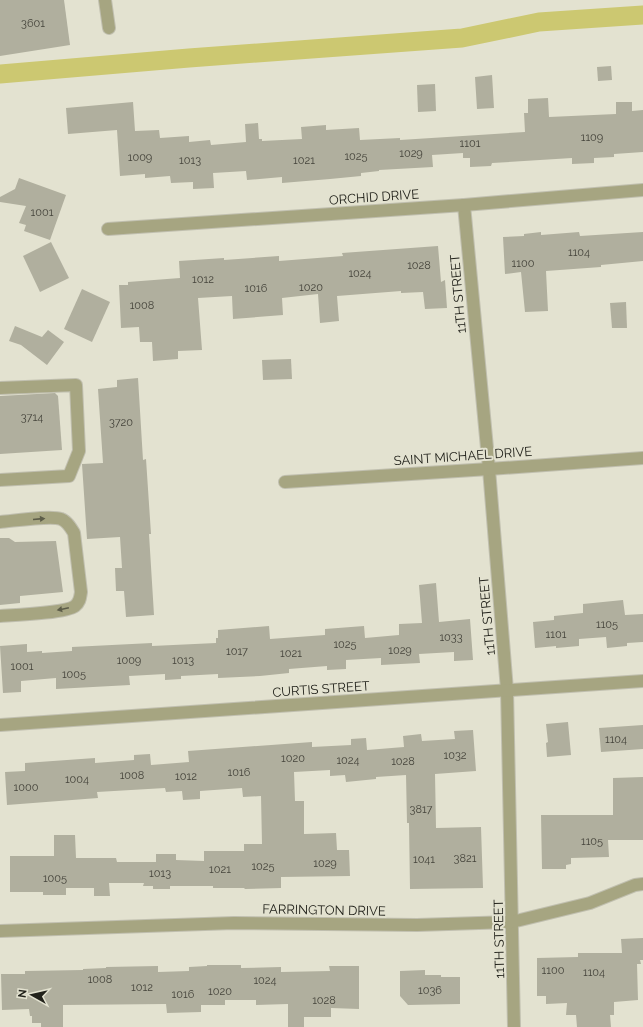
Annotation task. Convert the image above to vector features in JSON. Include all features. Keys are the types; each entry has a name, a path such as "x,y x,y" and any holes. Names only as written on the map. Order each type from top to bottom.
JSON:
{"street":[{"path":"105,0 109,28"},
{"name":"ORCHID DRIVE","path":"108,229 464,205 643,190"},
{"name":"11TH STREET","path":"464,205 489,469 507,690 514,1027"},
{"path":"0,388 76,385 79,451 69,476 0,480"},
{"name":"SAINT MICHAEL DRIVE","path":"286,482 643,458"},
{"path":"0,522 51,518 61,519 70,525 74,533 81,592 80,602 74,607 63,610 0,616"},
{"name":"CURTIS STREET","path":"0,725 643,681"},
{"name":"FARRINGTON DRIVE","path":"0,932 234,923 417,925 512,922 590,902 635,885 643,884"}],"building":[{"path":"0,0 64,0 70,45 0,56"},
{"path":"611,66 612,80 598,81 597,67"},
{"path":"492,75 494,108 477,109 475,77"},
{"path":"435,84 436,111 418,112 417,85"},
{"path":"548,98 549,117 616,114 616,102 632,102 632,111 643,110 643,152 614,154 614,157 594,158 594,163 572,164 572,158 492,163 491,166 470,167 470,158 463,158 463,153 432,155 433,167 379,170 361,173 361,176 282,183 282,177 247,180 246,171 213,173 214,188 193,189 193,182 171,183 170,176 145,178 145,174 120,176 117,130 68,134 66,108 133,102 135,131 159,130 160,138 189,136 189,142 210,140 211,145 246,142 245,124 258,123 259,139 262,139 262,141 302,139 301,127 326,125 326,130 359,128 360,140 400,138 400,140 525,132 524,113 528,113 528,99"},
{"path":"19,178 66,195 50,240 24,231 26,225 19,223 26,206 0,202 0,197 15,189"},
{"path":"541,232 541,235 579,232 580,236 643,232 643,261 601,265 601,267 546,271 548,311 525,312 521,272 505,274 503,237 524,236 524,234"},
{"path":"51,242 69,278 40,292 23,256"},
{"path":"438,246 441,282 445,280 447,308 425,309 423,292 401,293 401,291 337,296 339,321 320,323 318,294 282,298 283,315 233,319 232,296 198,298 202,350 178,351 178,359 153,361 152,342 140,342 139,327 121,328 119,285 128,285 128,282 180,278 179,261 224,258 224,260 279,256 279,261 343,256 342,253"},
{"path":"82,289 110,302 92,342 64,329"},
{"path":"626,302 627,328 612,328 610,303"},
{"path":"15,326 42,337 48,330 64,342 47,365 21,345 9,341"},
{"path":"291,359 292,379 263,380 262,360"},
{"path":"138,378 143,460 146,459 154,615 126,617 124,591 116,591 115,568 122,568 120,537 87,539 82,464 103,463 98,389 117,387 117,380"},
{"path":"55,393 58,396 62,450 0,454 0,396"},
{"path":"0,538 9,538 15,542 56,541 63,592 20,596 20,603 0,605"},
{"path":"436,583 439,622 470,619 473,660 454,661 454,652 419,654 420,663 381,665 381,658 346,660 346,669 327,670 327,666 289,669 289,673 260,676 218,678 218,674 181,676 181,679 165,680 165,674 129,676 130,685 56,689 56,678 21,681 21,692 3,693 0,646 27,644 27,652 42,651 42,653 72,651 72,647 152,643 152,646 216,643 216,638 218,638 218,630 269,626 270,639 325,635 325,629 364,626 365,638 399,635 399,624 422,623 419,585"},
{"path":"623,600 625,615 643,614 643,642 627,643 627,646 607,648 606,637 579,639 579,646 535,648 533,622 554,620 554,616 583,613 583,604"},
{"path":"568,722 571,755 547,757 546,743 548,742 546,724"},
{"path":"643,725 643,749 601,752 599,728"},
{"path":"473,730 476,771 435,774 436,828 481,827 483,888 410,889 409,823 407,823 406,775 376,777 376,779 346,782 345,775 330,776 330,770 294,772 295,801 304,801 304,834 336,833 337,850 349,850 350,876 281,877 281,888 245,889 213,888 213,886 170,886 170,889 153,889 153,886 143,886 144,883 109,883 110,896 94,896 94,888 66,888 66,895 43,895 43,892 10,892 10,856 54,856 54,835 75,835 76,858 116,858 117,862 156,862 156,854 176,854 176,860 204,861 204,851 244,851 244,844 262,844 261,796 243,797 242,788 200,791 200,799 183,800 182,791 166,792 165,788 97,792 98,798 7,805 5,772 25,771 25,763 95,758 95,763 134,760 134,755 150,754 151,765 189,762 188,751 312,742 312,747 351,745 351,739 366,738 367,750 404,747 403,736 421,734 422,741 455,739 454,731"},
{"path":"643,777 643,840 608,840 609,857 571,858 571,864 566,865 566,869 542,869 541,815 613,815 613,778"},
{"path":"643,938 643,960 640,960 641,964 637,964 638,1000 614,1002 614,1015 610,1015 611,1027 577,1027 576,1015 566,1015 567,1003 546,1004 546,996 537,996 537,958 578,957 578,953 622,953 621,939"},
{"path":"207,965 241,965 241,968 281,967 281,972 330,971 329,966 359,966 359,1009 331,1008 331,1017 304,1017 304,1027 288,1027 288,1004 256,1005 256,1000 225,1000 225,1005 201,1005 201,1012 167,1013 166,1004 63,1005 63,1027 41,1027 41,1023 32,1023 32,1016 30,1016 29,1009 2,1010 1,974 25,974 25,971 158,966 158,972 189,971 189,967"},
{"path":"425,970 425,975 460,977 460,1004 408,1005 400,996 400,971"}],"waterway":[{"path":"0,74 189,58 462,38 539,22 643,15"}]}
